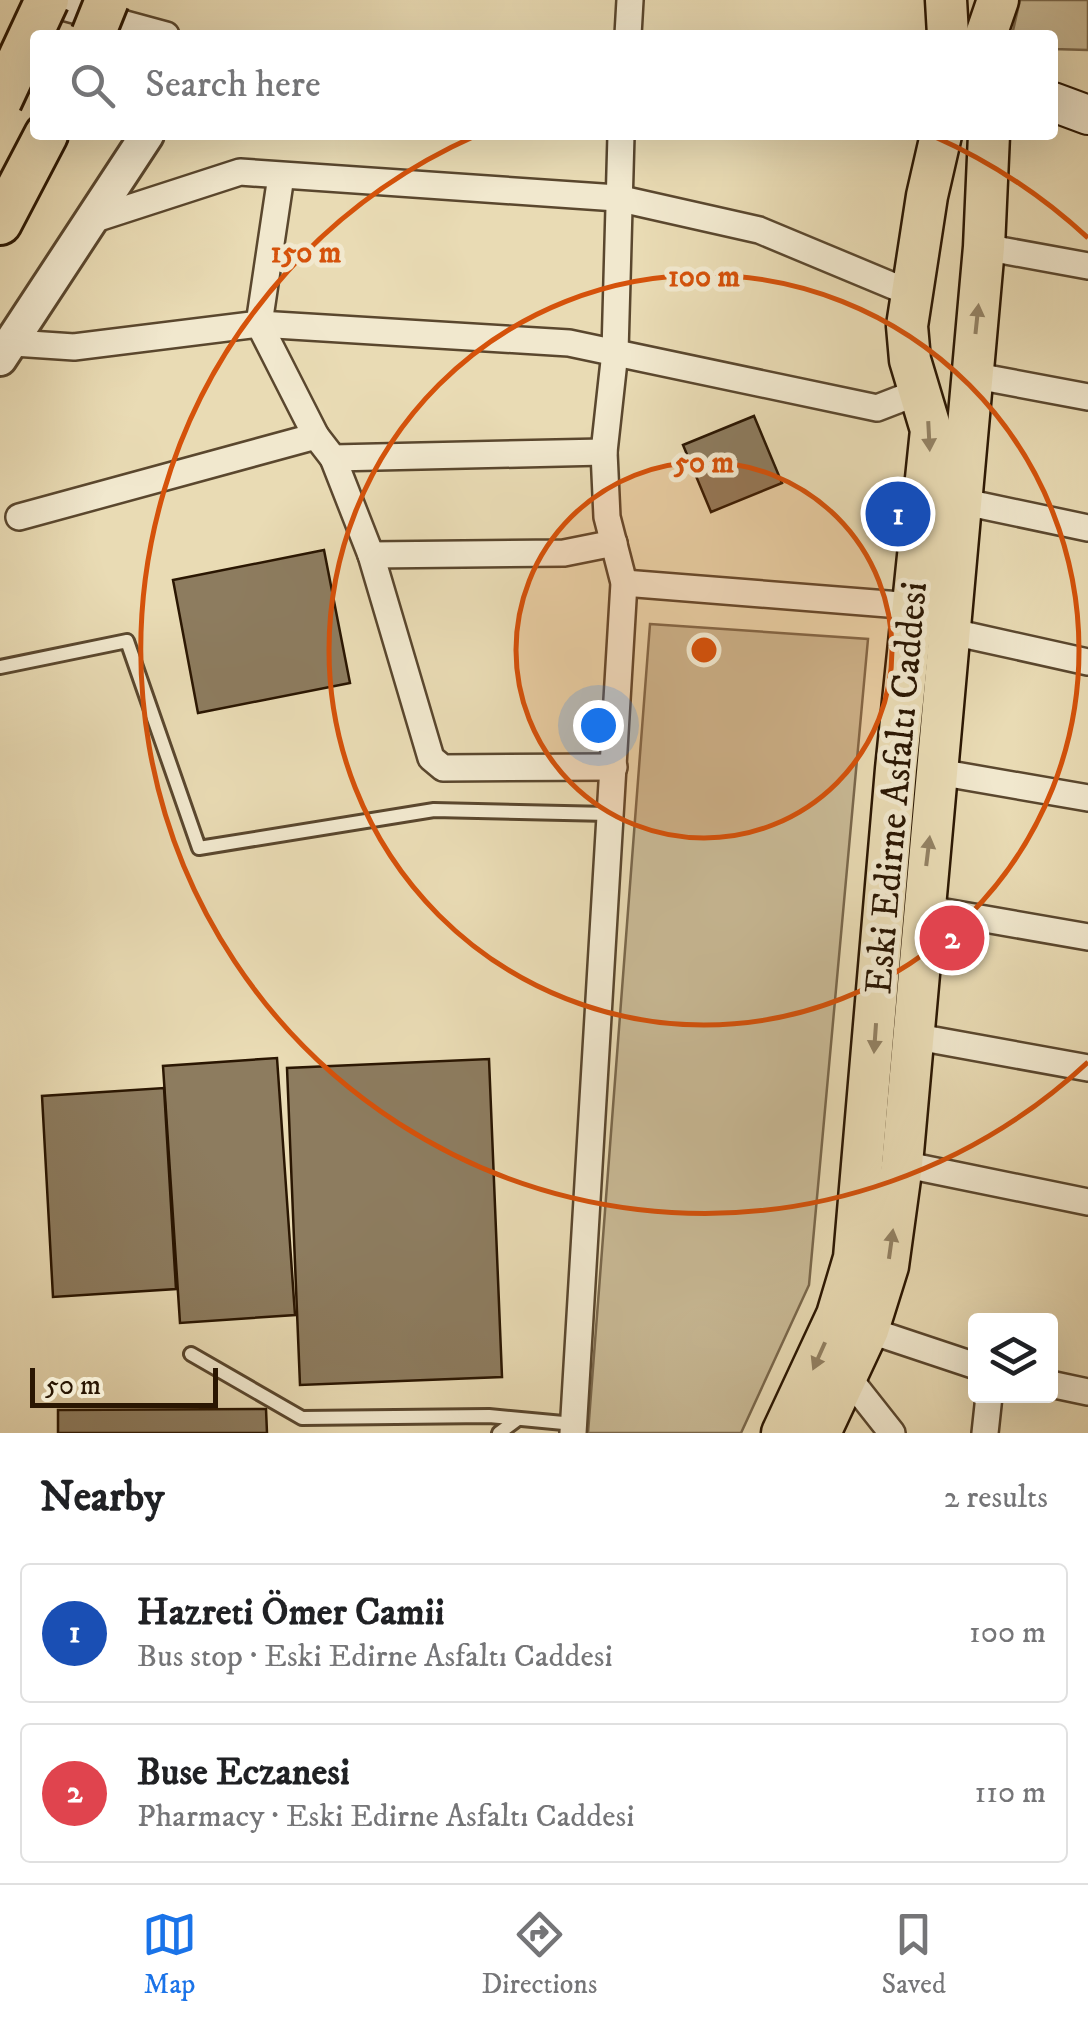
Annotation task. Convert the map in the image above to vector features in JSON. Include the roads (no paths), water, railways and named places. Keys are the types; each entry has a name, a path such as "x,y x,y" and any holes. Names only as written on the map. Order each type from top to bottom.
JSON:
{"highway":[{"path":"32,30 46,0"},
{"path":"95,30 108,0"},
{"path":"0,102 30,35"},
{"path":"0,222 43,140"}],"main road":[{"path":"946,0 948,30"},
{"path":"978,0 984,30"},
{"path":"987,30 998,0"},
{"path":"1058,93 1088,84"},
{"path":"1058,104 1088,114"},
{"name":"Eski Edirne Asfaltı Caddesi","path":"782,1433 837,1315 854,1258 931,430 910,360 910,293 941,140"},
{"name":"Eski Edirne Asfaltı Caddesi","path":"820,1433 868,1330 888,1266 902,1164 984,247 989,140"},
{"path":"922,221 946,208 964,212 976,222 984,247"},
{"path":"921,392 952,387 972,375"},
{"path":"913,606 948,632"}],"street":[{"path":"37,0 148,30"},
{"path":"628,30 630,0"},
{"path":"7,351 143,140"},
{"path":"573,1428 624,583 614,544 604,452 615,352 621,140"},
{"path":"94,219 240,172 617,198 759,230 910,293"},
{"path":"281,176 260,324 316,436 333,458 371,555 431,758 443,768 614,766"},
{"path":"984,247 1088,266"},
{"path":"7,351 74,347 260,324 568,342 877,408 921,392"},
{"path":"972,375 1088,397"},
{"path":"18,517 316,436"},
{"path":"333,458 604,452"},
{"path":"960,501 1088,528"},
{"path":"371,555 564,553 614,544"},
{"path":"624,583 913,606"},
{"path":"948,632 1088,662"},
{"path":"938,772 1088,798"},
{"path":"922,908 1088,937"},
{"path":"912,1036 1088,1068"},
{"path":"902,1164 1088,1202"},
{"path":"868,1330 968,1363"},
{"path":"847,1376 892,1433"},
{"path":"1058,1386 1088,1392"},
{"path":"985,1433 988,1403"}],"lane":[{"path":"0,667 127,641 199,848 434,810 609,814"},
{"path":"191,1354 302,1418 518,1418 573,1428"},
{"path":"499,1433 518,1418"}],"place":[{"name":"Hazreti Ömer Camii","path":"898,514"},
{"name":"Buse Eczanesi","path":"952,938"}]}
